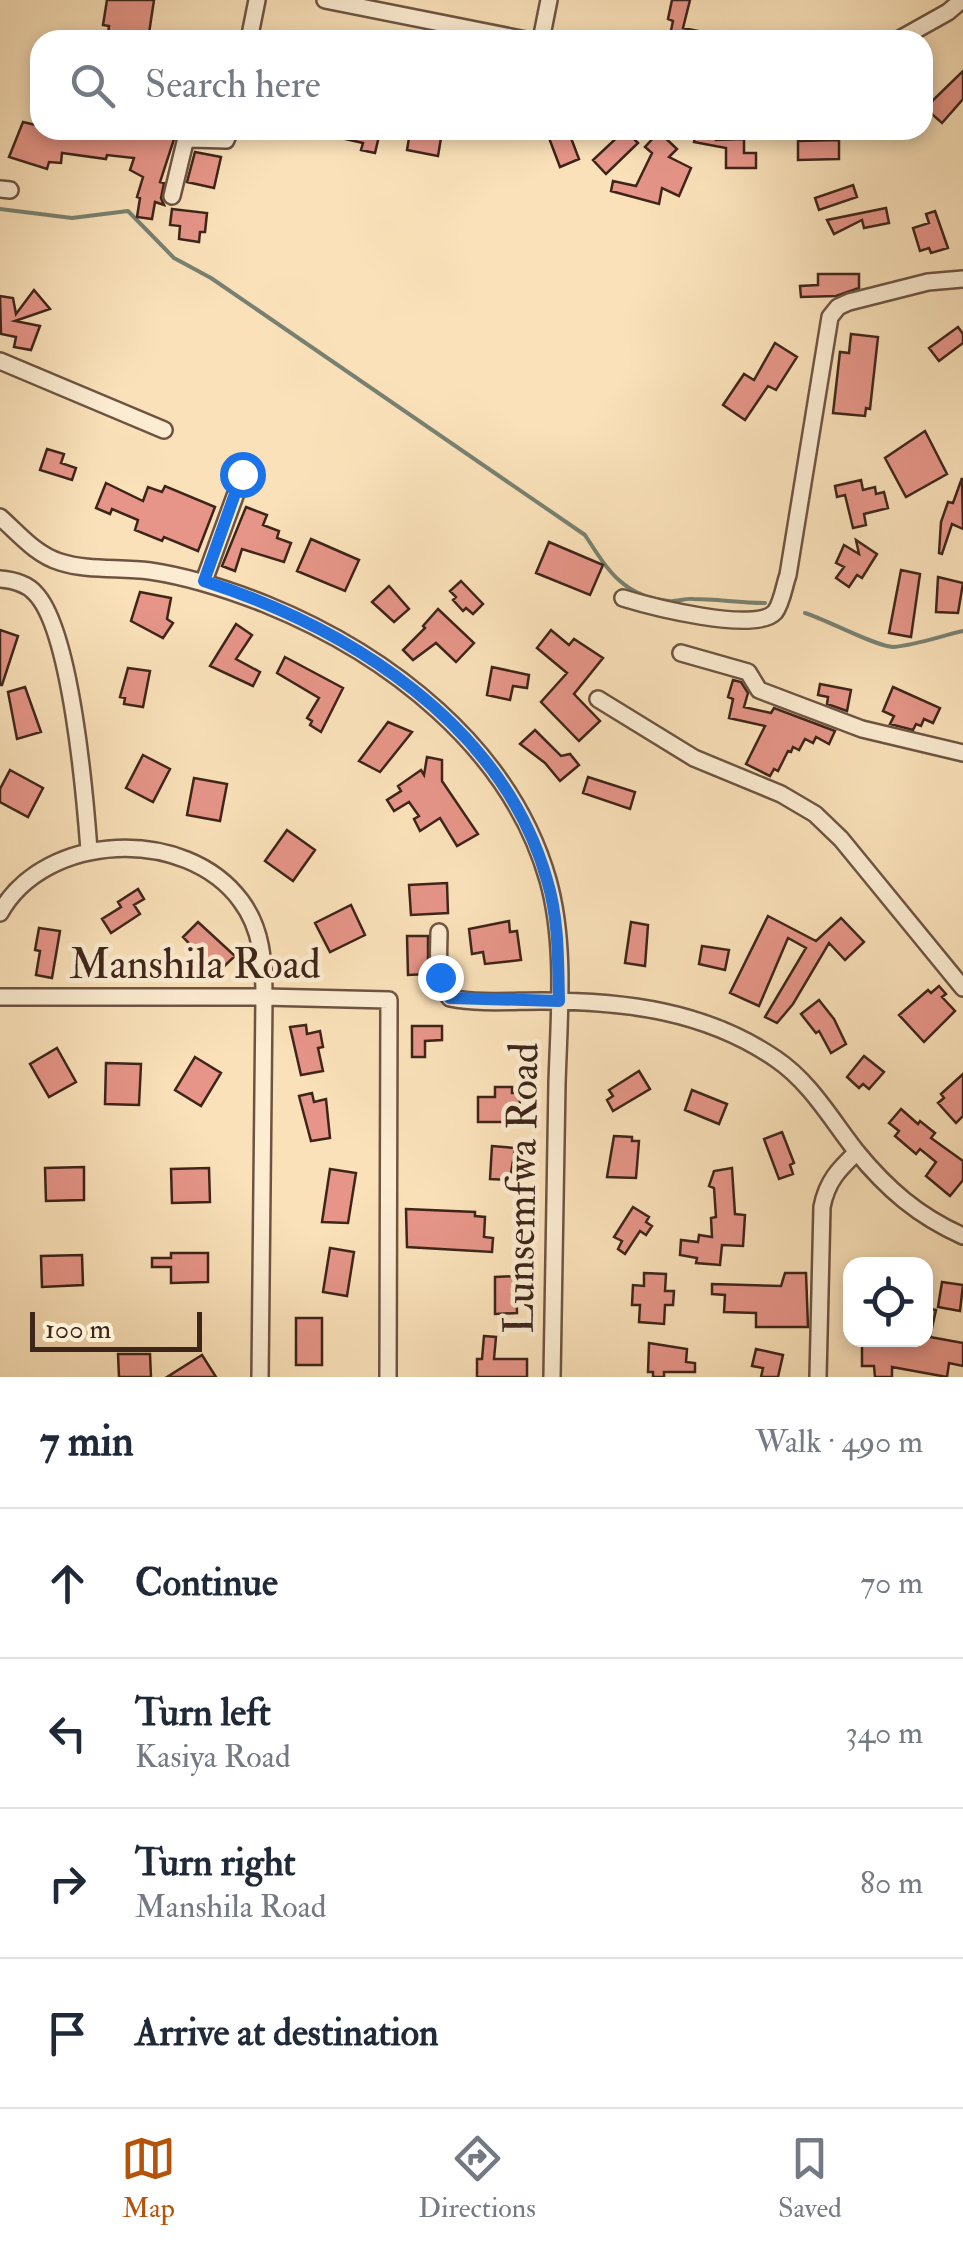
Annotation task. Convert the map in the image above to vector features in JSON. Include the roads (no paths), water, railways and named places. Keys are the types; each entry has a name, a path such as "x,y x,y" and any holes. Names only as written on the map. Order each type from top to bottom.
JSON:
{"street":[{"path":"251,30 257,0"},
{"path":"325,0 476,30"},
{"path":"544,30 549,0"},
{"path":"916,30 962,0"},
{"path":"172,196 185,142 189,140"},
{"path":"622,598 674,611 758,622 771,616 777,610 788,575 830,318 838,307 849,302 928,282 963,279"},
{"path":"0,361 164,430"},
{"path":"204,581 242,474"},
{"name":"Lunsemfwa Road","path":"0,517 39,552 58,562 204,581 280,610 326,633 434,706 469,740 511,799 548,880 557,932 552,1377"},
{"path":"0,580 14,580 34,592 48,612 77,734 89,850"},
{"path":"682,653 748,672 760,690 862,730 963,753"},
{"path":"598,699 694,758 781,794 815,814 841,839 963,988"},
{"path":"0,913 28,879 49,865 89,850 168,855 194,864 220,879 240,900 254,924 264,956 260,1377"},
{"path":"438,932 440,977 450,998 638,1005 686,1016 737,1036 779,1060 812,1091 857,1152 910,1208 963,1236"},
{"name":"Manshila Road","path":"0,997 264,996 389,1000 388,1377"},
{"path":"818,1377 825,1189 834,1174 857,1152"}],"waterway":[{"path":"0,209 72,218 128,211 174,258 211,278 585,535 609,570 628,587 669,601 765,603"},
{"path":"805,613 893,647 963,631"}]}
